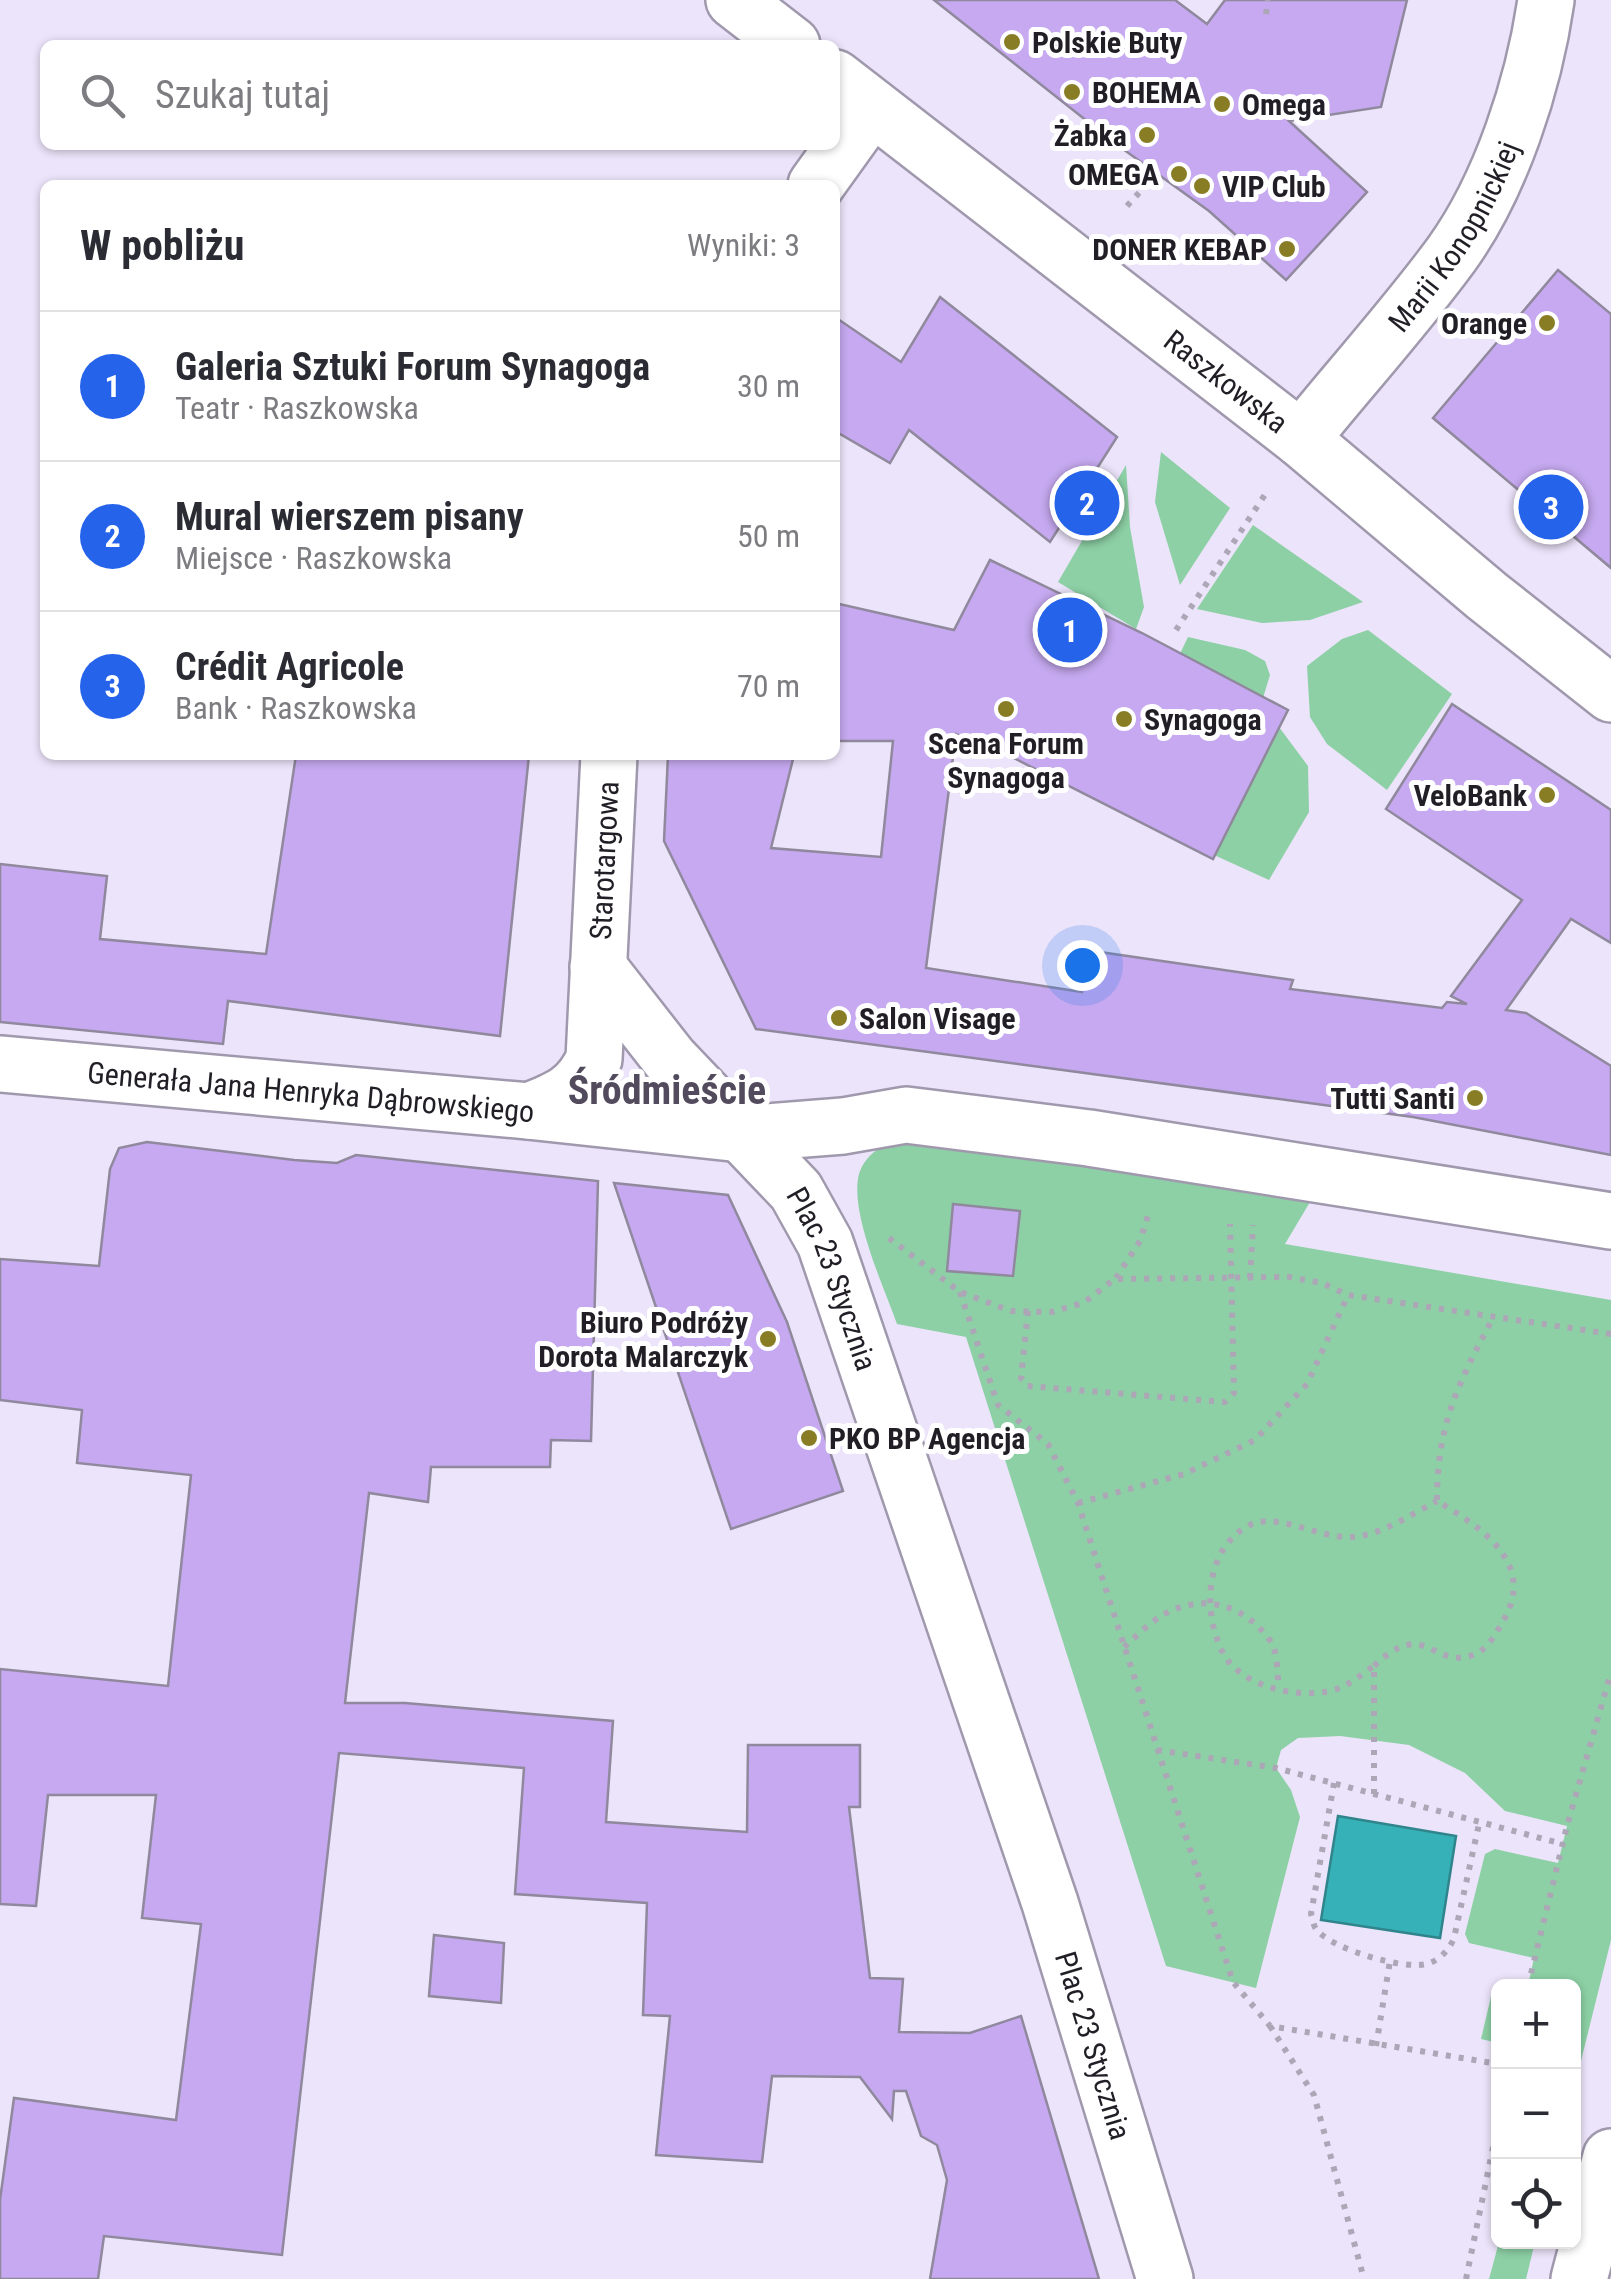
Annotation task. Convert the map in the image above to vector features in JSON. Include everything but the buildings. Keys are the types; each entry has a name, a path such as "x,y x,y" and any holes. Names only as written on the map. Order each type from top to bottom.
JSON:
{"street":[{"path":"734,0 786,40"},
{"name":"Marii Konopnickiej","path":"1302,439 1452,253 1506,156 1542,30 1546,0"},
{"path":"840,126 854,92"},
{"name":"Raszkowska","path":"854,92 1302,439 1487,596 1611,694"},
{"path":"818,180 830,150"},
{"name":"Starotargowa","path":"529,1111 580,1086 594,1058 609,760"},
{"name":"Starotargowa","path":"598,967 639,1024 741,1134"},
{"name":"Generała Jana Henryka Dąbrowskiego","path":"0,1064 741,1134"},
{"path":"741,1134 832,1128 906,1116 1089,1138 1611,1221"},
{"name":"Plac 23 Stycznia","path":"741,1134 796,1191 825,1243 1050,1904 1164,2279"},
{"path":"1579,2279 1611,2157"}],"path":[{"path":"1266,14 1268,0"},
{"path":"1128,206 1157,173"},
{"path":"1176,630 1302,439"},
{"path":"876,1228 960,1292 1010,1311 1050,1312 1083,1304 1115,1280 1140,1241 1153,1195"},
{"path":"1150,1206 1169,1208"},
{"path":"1250,1278 1254,1210"},
{"path":"1028,1311 1021,1378 1027,1386 1225,1402 1234,1393 1230,1220 1224,1213"},
{"path":"1115,1280 1288,1277 1322,1283 1348,1295 1611,1334"},
{"path":"960,1292 998,1405 1048,1444 1078,1504 1233,1982 1270,2026 1314,2095 1364,2279"},
{"path":"1078,1504 1184,1474 1254,1440 1307,1384 1348,1295"},
{"path":"1437,1501 1437,1463 1452,1398 1493,1318"},
{"path":"1437,1501 1474,1523 1504,1550 1513,1582 1509,1612 1491,1641 1473,1655 1450,1655 1424,1644 1406,1643 1390,1650 1374,1666 1340,1688 1302,1695 1245,1676 1225,1655 1208,1601 1216,1566 1229,1540 1252,1523 1277,1521 1316,1534 1354,1537 1394,1523 1437,1501"},
{"path":"1124,1646 1160,1617 1186,1605 1208,1601 1244,1615 1273,1644 1279,1688"},
{"path":"1374,1666 1374,1794"},
{"path":"1530,1979 1611,1672"},
{"path":"1157,1750 1276,1768 1563,1844"},
{"path":"1334,1783 1311,1914 1316,1930 1337,1944 1390,1961 1426,1964 1448,1952 1479,1824"},
{"path":"1376,2046 1390,1961"},
{"path":"1270,2026 1491,2063"},
{"path":"1466,2279 1491,2157"}],"green space":[{"path":"1161,452 1230,508 1180,585 1155,502"},
{"path":"1126,465 1130,527 1144,607 1136,629 1058,582"},
{"path":"1253,525 1363,602 1310,620 1262,623 1197,609"},
{"path":"1368,630 1452,694 1387,790 1327,744 1310,717 1307,666 1342,639"},
{"path":"1188,637 1245,650 1265,661 1270,675 1263,698 1176,662"},
{"path":"1279,727 1308,766 1309,812 1269,880 1214,855"},
{"path":"898,1137 1313,1197 1285,1244 1611,1300 1611,1940 1581,2061 1581,1979 1530,1979 1534,1958 1469,1943 1465,1934 1485,1854 1495,1849 1558,1863 1567,1826 1505,1811 1465,1773 1409,1745 1340,1736 1298,1738 1281,1750 1276,1768 1291,1790 1300,1817 1256,1988 1166,1966 966,1337 897,1324 869,1249 857,1190 862,1167 880,1148"},
{"path":"1491,1996 1491,2041 1481,2039"},
{"path":"1497,2249 1533,2249 1526,2279 1489,2279"}],"water":[{"path":"1338,1816 1456,1836 1440,1938 1321,1920"}],"place":[{"name":"Polskie Buty","path":"1012,42"},
{"name":"BOHEMA","path":"1072,92"},
{"name":"Omega","path":"1222,104"},
{"name":"Żabka","path":"1147,135"},
{"name":"OMEGA","path":"1179,174"},
{"name":"VIP Club","path":"1202,186"},
{"name":"DONER KEBAP","path":"1287,249"},
{"name":"Orange","path":"1547,323"},
{"name":"Mural wierszem pisany","path":"1087,503"},
{"name":"Crédit Agricole","path":"1551,507"},
{"name":"Galeria Sztuki Forum Synagoga","path":"1070,630"},
{"name":"Scena Forum Synagoga","path":"1006,709"},
{"name":"Synagoga","path":"1124,719"},
{"name":"VeloBank","path":"1547,795"},
{"name":"Salon Visage","path":"839,1018"},
{"name":"Tutti Santi","path":"1475,1098"},
{"name":"Biuro Podróży Dorota Malarczyk","path":"768,1339"},
{"name":"PKO BP Agencja","path":"809,1438"}],"district":[{"name":"Śródmieście","path":"667,1090"}]}
